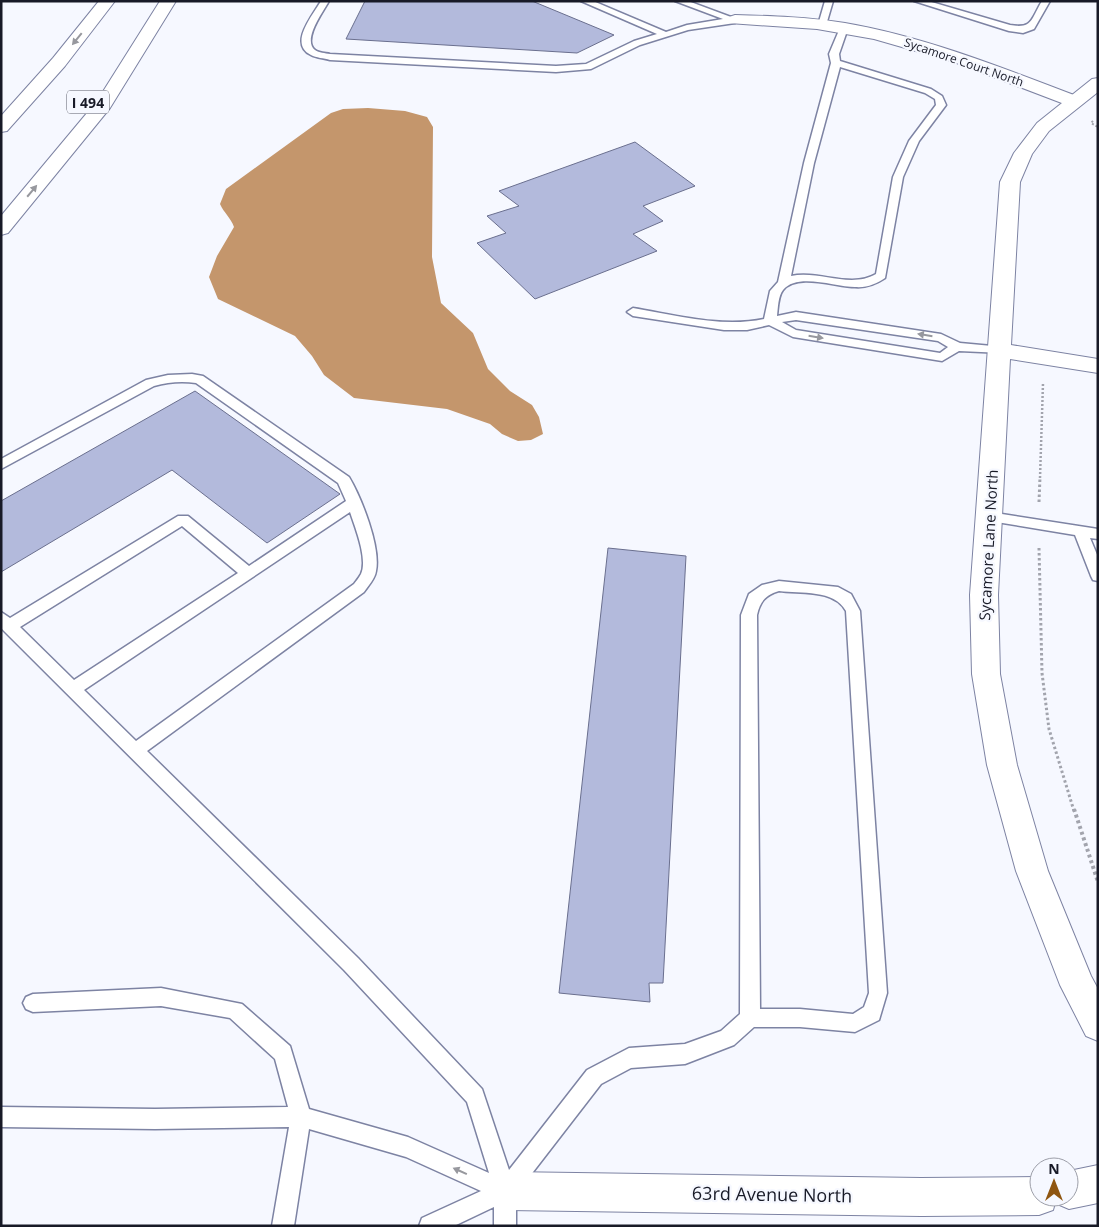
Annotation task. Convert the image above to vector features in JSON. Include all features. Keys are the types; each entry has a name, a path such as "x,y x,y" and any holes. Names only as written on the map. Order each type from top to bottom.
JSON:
{"main road":[{"path":"6,121 107,1"},
{"path":"1,229 104,104 168,1"},
{"name":"I 494","path":"38,158 100,88 168,1"},
{"name":"Sycamore Court North","path":"735,20 822,25 890,38 939,51 1072,101"},
{"name":"Sycamore Lane North","path":"1098,83 1072,101 1043,127 1022,153 1010,182 984,595 986,674 1002,765 1032,871 1078,985 1098,1024"},
{"path":"999,350 1098,366"},
{"path":"1079,1188 1098,1184"},
{"name":"63rd Avenue North","path":"505,1208 921,1196 1029,1196"}],"lane":[{"path":"325,1 305,36 306,46 313,53 330,57 575,70 588,67 638,43 664,34 735,20"},
{"path":"585,1 664,34"},
{"path":"679,1 735,20"},
{"path":"822,25 830,1"},
{"path":"918,1 1009,28 1023,30 1031,27 1046,1"},
{"path":"784,282 809,163 836,62 834,54 844,28"},
{"path":"770,321 777,289 784,282 800,278 863,285 874,282 881,276 898,177 914,140 941,105 940,98 928,91 836,62"},
{"path":"634,312 724,326 747,326 796,316 942,338 957,347 999,350"},
{"path":"770,321 793,333 942,356 957,347"},
{"path":"1,465 150,383 180,377 199,379 344,480 354,503 370,556 369,572 360,588 135,750"},
{"path":"73,689 354,503"},
{"path":"989,517 1081,533 1098,534"},
{"path":"248,573 183,519 5,622 351,964 475,1096 505,1208"},
{"path":"1081,533 1098,576"},
{"path":"430,1226 505,1208 594,1078 628,1058 685,1054 727,1038 750,1018 800,1018 855,1023 872,1013 878,993 853,610 846,598 834,591 779,586 767,590 754,598 749,615 750,1018"},
{"path":"33,1003 161,997 234,1010 283,1053 301,1117 283,1226"},
{"path":"1,1117 154,1119 301,1117 408,1147 505,1208"}],"path":[{"path":"1098,118 1091,123 1098,127"},
{"path":"1045,356 1038,526 1042,673 1049,729 1058,764 1098,882"}],"shaded area":[{"path":"368,108 405,111 427,117 433,127 432,257 441,303 473,333 488,369 510,391 532,405 539,417 543,434 531,440 518,441 502,434 490,424 447,409 354,398 324,375 312,356 295,336 218,299 209,277 217,256 234,227 220,204 226,189 331,113 343,109"}],"building":[{"path":"365,1 532,1 614,35 577,53 346,39"},
{"path":"635,142 695,186 643,206 663,221 633,234 657,251 535,299 477,243 506,233 487,216 519,206 499,191"},
{"path":"195,391 340,494 267,543 172,470 1,572 1,501"},
{"path":"608,548 686,556 663,983 649,983 650,1002 559,993"}]}
